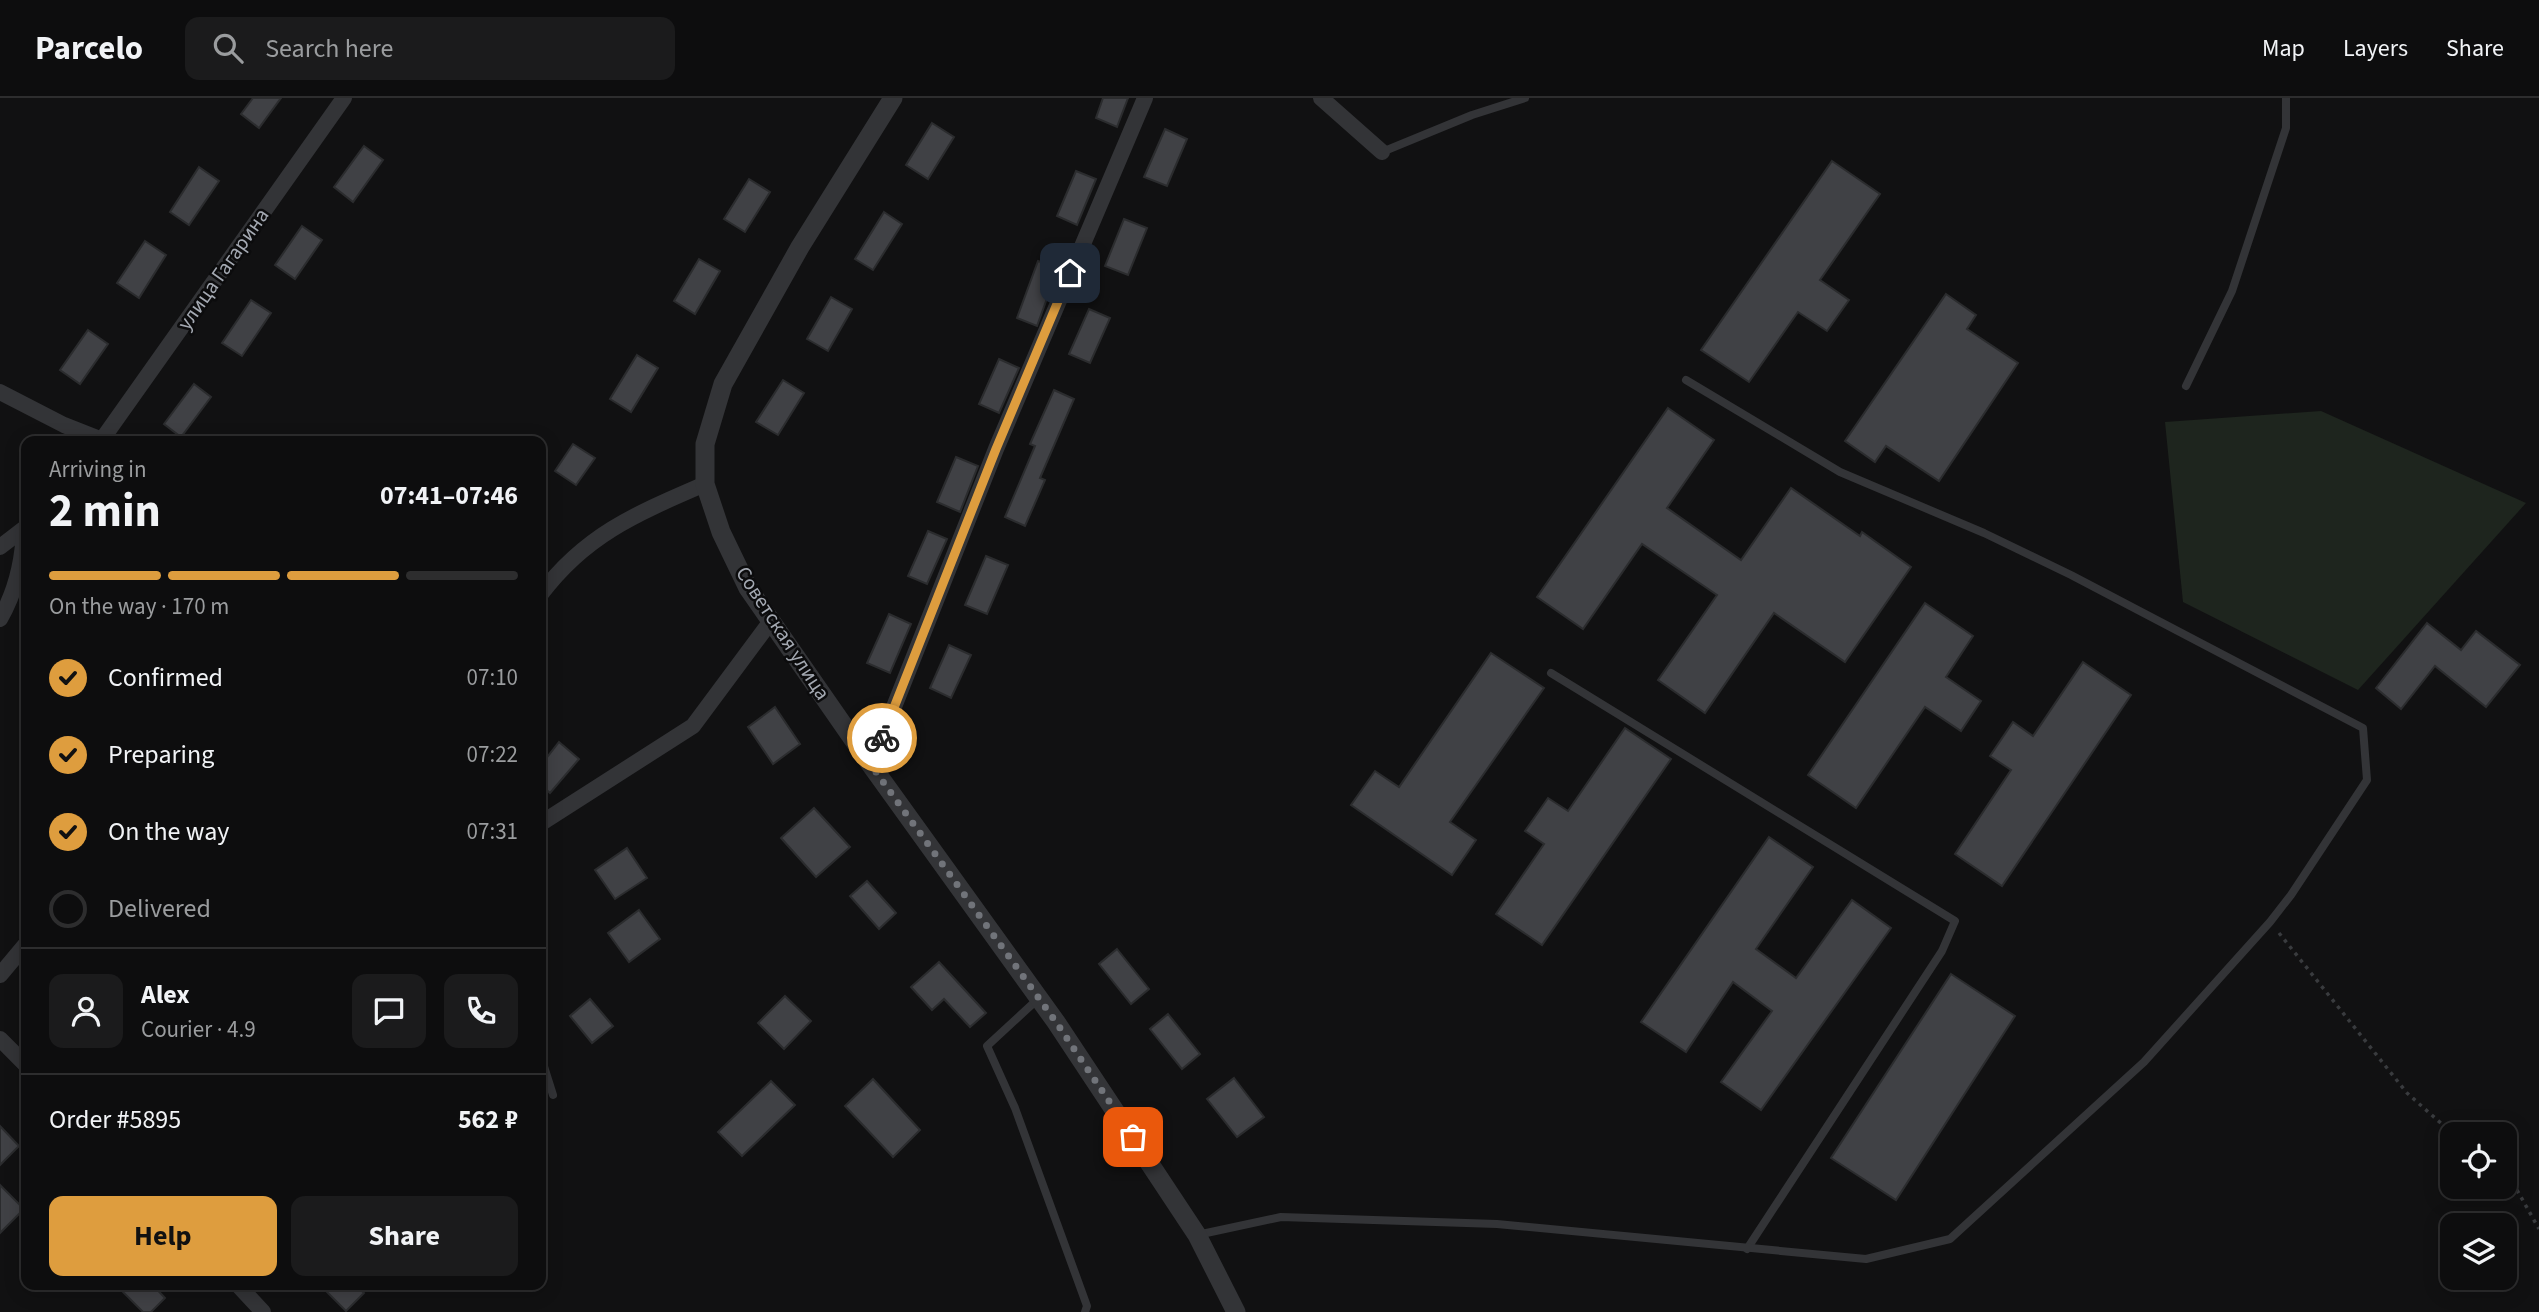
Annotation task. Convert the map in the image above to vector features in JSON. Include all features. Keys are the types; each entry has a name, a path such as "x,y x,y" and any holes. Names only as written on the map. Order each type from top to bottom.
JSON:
{"street":[{"name":"улица Гагарина","path":"105,436 344,98"},
{"name":"Советская улица","path":"893,98 800,247 723,384 705,444 705,484 721,532 748,588 871,765 1039,998 1197,1235 1236,1312"},
{"path":"871,765 996,449 1145,98"},
{"path":"1321,98 1382,152"},
{"path":"0,392 64,425 92,436"},
{"path":"546,587 594,539 644,511 705,484"},
{"path":"0,547 21,531"},
{"path":"0,619 21,565"},
{"path":"546,819 693,726 771,621"},
{"path":"0,975 21,950"},
{"path":"0,1039 21,1060"},
{"path":"242,1290 262,1312"}],"lane":[{"path":"1382,152 1472,115 1525,98"},
{"path":"2186,386 2232,291 2286,128 2286,98"},
{"path":"1197,1235 1281,1217 1497,1224 1866,1259 1950,1239 2144,1062 2270,922 2291,895 2367,780 2363,728 2009,545 1840,471 1686,380"},
{"path":"1550,673 1955,921 1942,951 1747,1249"},
{"path":"1039,998 987,1046 1024,1132 1087,1306 1085,1312"},
{"path":"546,1073 553,1095"}],"path":[{"path":"2270,922 2407,1093 2440,1122"},
{"path":"2517,1190 2539,1229"}],"shaded area":[{"path":"2321,411 2526,503 2358,690 2183,602 2165,422"}],"building":[{"path":"253,98 281,98 259,128 241,114"},
{"path":"1103,98 1128,98 1117,127 1096,118"},
{"path":"932,123 954,137 928,179 906,165"},
{"path":"1165,129 1187,139 1167,186 1144,177"},
{"path":"364,146 383,160 353,202 334,187"},
{"path":"1832,161 1880,194 1820,280 1849,300 1827,331 1798,312 1749,382 1701,350"},
{"path":"199,167 219,181 189,225 170,212"},
{"path":"1076,171 1096,179 1077,225 1057,216"},
{"path":"749,179 770,192 745,232 724,219"},
{"path":"884,212 902,224 873,270 855,259"},
{"path":"1124,219 1147,228 1128,275 1105,266"},
{"path":"302,226 322,240 295,279 275,265"},
{"path":"145,241 166,255 139,298 117,283"},
{"path":"699,259 720,271 695,314 674,301"},
{"path":"1038,261 1058,268 1037,326 1017,318"},
{"path":"1946,294 1976,315 1967,329 2018,363 1939,481 1886,446 1875,462 1845,441"},
{"path":"831,297 852,309 828,351 807,339"},
{"path":"251,300 271,313 242,356 222,343"},
{"path":"1089,309 1110,318 1090,363 1069,354"},
{"path":"88,330 108,344 80,384 60,370"},
{"path":"637,355 658,368 631,412 610,399"},
{"path":"999,359 1019,368 999,413 979,404"},
{"path":"783,380 804,393 778,435 756,422"},
{"path":"194,384 211,397 182,436 164,424"},
{"path":"1054,390 1074,399 1040,478 1045,480 1025,526 1005,517 1035,446 1030,444"},
{"path":"1668,408 1714,440 1667,508 1741,560 1791,488 1860,536 1862,532 1911,567 1845,662 1774,613 1705,713 1658,680 1717,595 1642,544 1583,629 1537,597"},
{"path":"573,444 595,458 576,485 555,471"},
{"path":"956,457 978,466 960,512 937,502"},
{"path":"928,531 947,539 927,584 908,576"},
{"path":"986,556 1008,565 987,614 965,605"},
{"path":"1925,603 1973,636 1946,677 1981,701 1961,731 1925,707 1856,808 1808,775"},
{"path":"889,614 911,624 890,673 867,663"},
{"path":"2427,623 2461,650 2476,631 2520,665 2486,707 2435,666 2401,709 2376,688"},
{"path":"949,645 971,655 951,698 930,688"},
{"path":"1491,653 1544,688 1450,822 1476,840 1452,875 1351,805 1375,771 1399,787"},
{"path":"2083,662 2131,695 2002,886 1955,854 2011,770 1990,756 2013,722 2033,736"},
{"path":"775,707 800,744 773,764 748,727"},
{"path":"1625,728 1671,759 1542,945 1496,914 1544,844 1525,831 1548,798 1568,811"},
{"path":"559,742 579,759 550,793 546,789 546,759"},
{"path":"814,808 850,847 816,877 781,838"},
{"path":"1769,837 1813,867 1756,949 1796,978 1852,900 1891,928 1761,1110 1721,1082 1772,1011 1733,982 1686,1052 1641,1022"},
{"path":"627,848 647,878 615,899 595,870"},
{"path":"867,881 896,913 879,929 850,896"},
{"path":"639,910 660,939 629,962 608,933"},
{"path":"1117,949 1149,989 1131,1004 1099,964"},
{"path":"939,962 986,1013 970,1027 944,999 932,1010 911,987"},
{"path":"1951,974 2015,1016 1896,1200 1831,1158"},
{"path":"785,996 811,1021 784,1049 758,1023"},
{"path":"590,999 613,1026 592,1043 570,1016"},
{"path":"1168,1014 1200,1054 1182,1069 1150,1029"},
{"path":"1234,1078 1264,1117 1237,1137 1207,1099"},
{"path":"873,1079 920,1130 893,1157 845,1106"},
{"path":"771,1081 795,1105 742,1156 718,1132"},
{"path":"0,1126 19,1146 0,1165"},
{"path":"0,1185 21,1206 21,1212 0,1233"},
{"path":"158,1290 165,1298 151,1312 143,1312 123,1292"},
{"path":"325,1290 361,1290 364,1293 346,1311"}],"way so far":[{"path":"882,738 871,765 1056,1022 1133,1137"}],"route":[{"path":"882,738 996,449 1070,273"}]}
